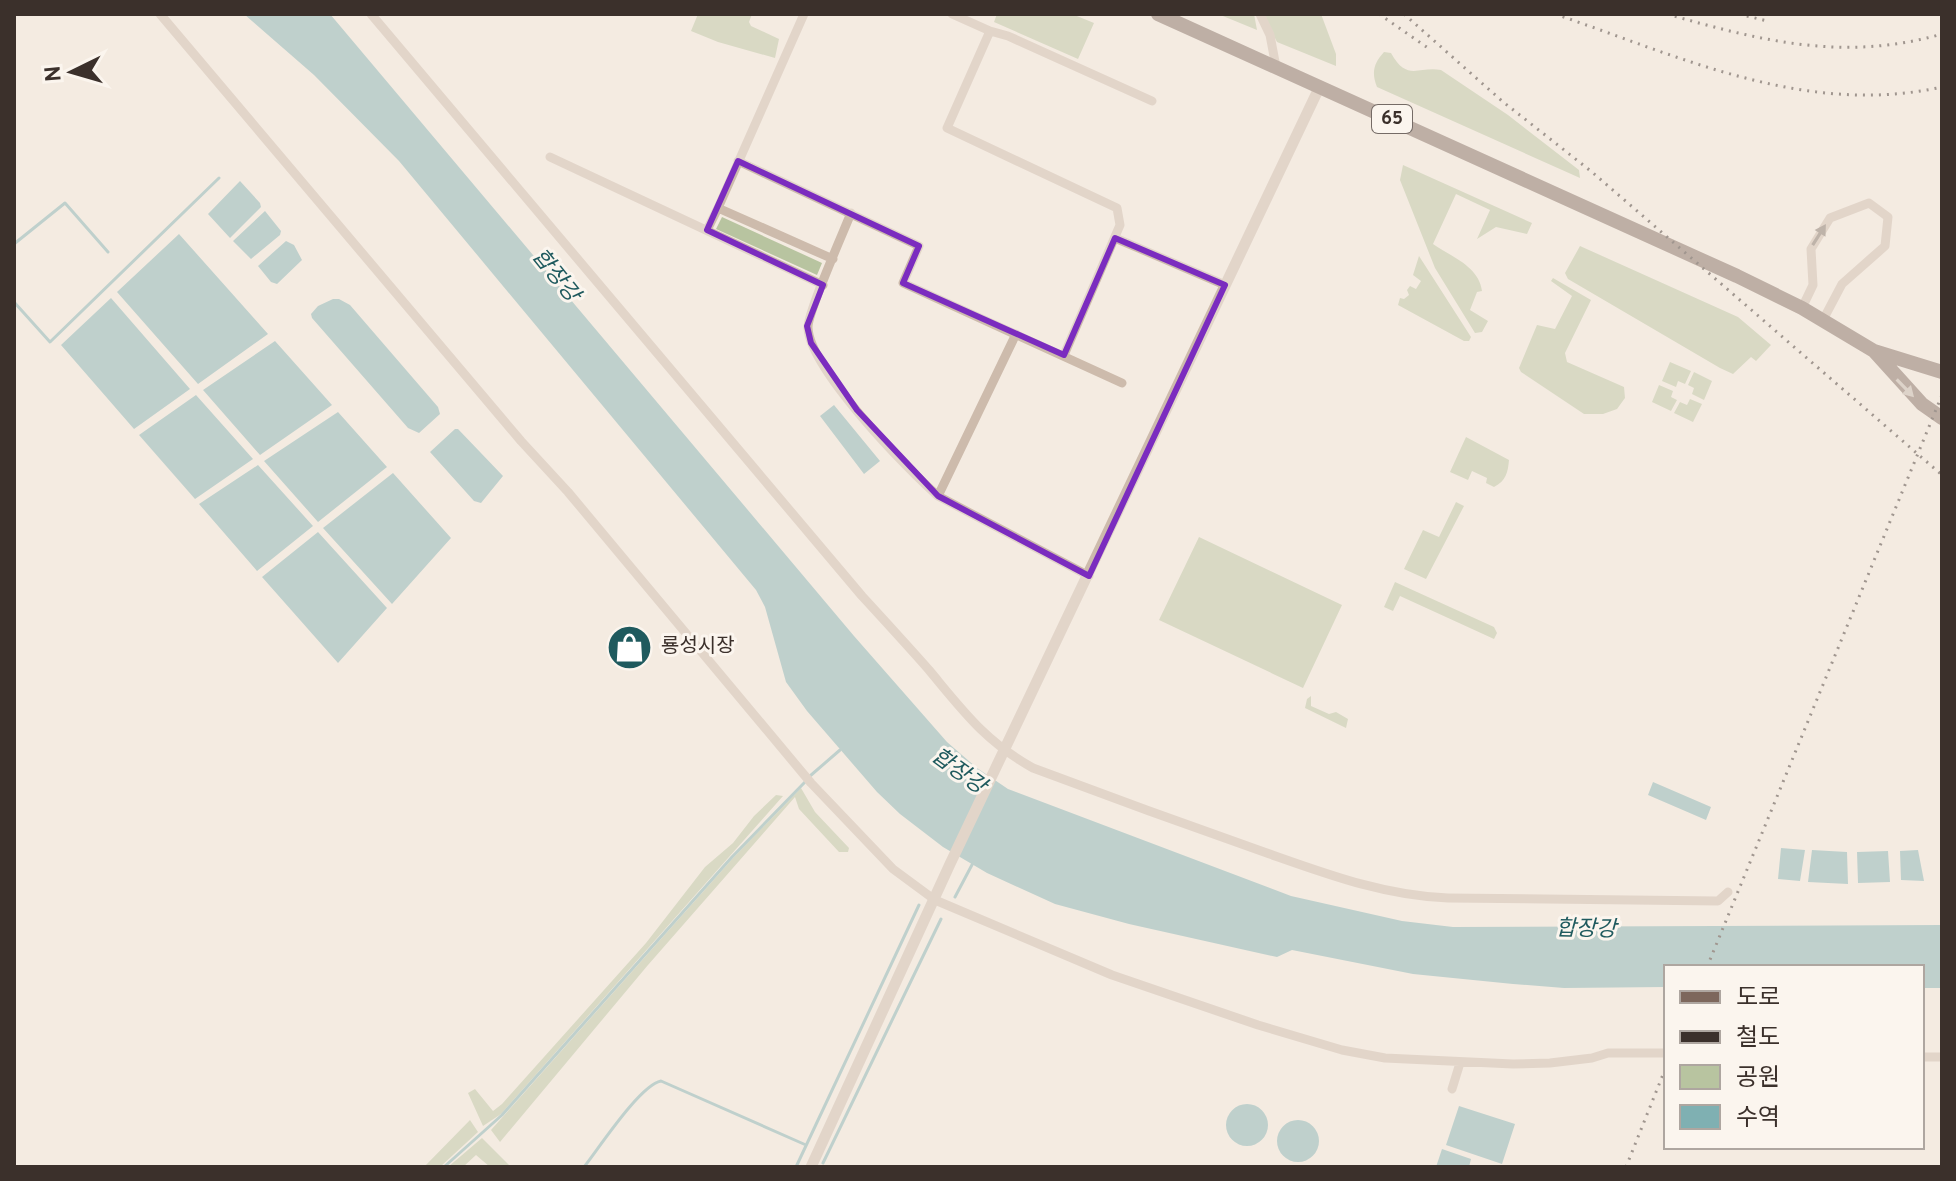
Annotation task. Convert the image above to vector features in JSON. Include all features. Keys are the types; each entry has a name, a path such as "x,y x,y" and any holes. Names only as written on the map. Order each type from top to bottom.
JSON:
{"main road":[{"name":"65","path":"1158,14 1802,308 1874,351 1942,372"},
{"name":"65","path":"1874,351 1900,383 1942,418"}],"street":[{"path":"160,14 521,441 568,492 801,772 893,869 935,900 1112,975 1300,1038 1385,1058 1460,1063 1550,1063 1608,1053 1664,1053"},
{"path":"371,14 862,596 1003,758 1219,836 1369,886 1408,895 1718,901 1728,892"},
{"path":"707,230 804,14"},
{"path":"952,14 1152,101"},
{"path":"1260,14 1270,35 1276,67"},
{"path":"990,31 947,128 1117,208 1120,225 1064,355"},
{"path":"811,1167 950,864 1320,86"},
{"path":"550,157 823,285"},
{"path":"738,161 919,246 903,283 1122,383"},
{"path":"1802,308 1813,285 1811,249 1830,218 1869,203 1888,217 1885,246 1842,284 1823,320"},
{"path":"718,208 833,259"},
{"path":"851,213 807,326 817,357 857,410 938,496 1089,576"},
{"path":"1115,238 1225,285"},
{"path":"938,496 1016,334"},
{"path":"1452,1089 1460,1063"}],"highlighted area":[{"path":"738,161 919,246 903,283 1064,355 1115,238 1225,285 1089,576 938,496 857,410 811,343 807,326 823,285 707,230"}],"green space":[{"path":"698,14 752,14 751,26 779,39 775,58 691,31"},
{"path":"997,14 1072,14 1094,23 1078,59 994,22"},
{"path":"1218,14 1254,14 1257,30"},
{"path":"1263,14 1321,14 1336,54 1336,66 1277,42"},
{"path":"1384,52 1391,53 1408,70 1441,70 1508,115 1579,170 1580,178 1377,87 1374,68"},
{"path":"1403,165 1532,223 1527,234 1496,227 1477,239 1490,210 1456,194 1433,244 1470,268 1480,282 1482,291 1477,292 1470,310 1488,321 1482,332 1475,333 1435,268 1400,180"},
{"path":"722,217 822,263 817,275 716,229"},
{"path":"1580,246 1738,317 1771,345 1756,361 1751,357 1733,374 1720,368 1568,279 1565,273"},
{"path":"1419,256 1471,337 1469,341 1398,305 1400,298 1409,295 1407,290 1410,286 1416,289 1421,281 1413,275"},
{"path":"1553,278 1591,300 1565,353 1567,362 1624,387 1625,398 1617,409 1603,414 1584,414 1519,368 1537,325 1555,329 1572,296 1551,281"},
{"path":"1670,362 1691,371 1685,384 1678,381 1676,387 1662,381"},
{"path":"1694,372 1712,381 1704,400 1692,394 1694,388 1688,385"},
{"path":"1659,385 1673,391 1671,397 1677,400 1671,411 1652,402"},
{"path":"1690,399 1702,404 1693,422 1674,413 1680,402 1687,405"},
{"path":"1466,437 1509,460 1506,476 1498,485 1494,487 1486,483 1487,478 1472,471 1468,480 1450,472"},
{"path":"1456,502 1464,506 1426,579 1404,569 1423,530 1439,537"},
{"path":"1199,537 1342,605 1303,688 1159,620"},
{"path":"1395,582 1494,627 1497,633 1494,639 1400,596 1393,611 1384,607"},
{"path":"1311,696 1311,706 1329,714 1336,712 1348,719 1346,728 1305,708"},
{"path":"801,788 815,812 849,848 848,852 839,852 799,809 795,797 648,965 500,1142 491,1130 734,857"},
{"path":"776,795 783,796 501,1114 483,1126 468,1093 475,1089 493,1111 502,1104 646,943 705,867 733,843"},
{"path":"470,1120 478,1132 440,1167 424,1167"},
{"path":"482,1138 511,1167 490,1167 476,1155 463,1167 448,1167"}],"water":[{"name":"합장강","path":"244,14 330,14 854,636 947,742 1008,789 1291,896 1402,921 1453,927 1942,925 1942,988 1924,988 1924,965 1664,965 1664,987 1564,988 1413,974 1292,950 1277,957 1129,924 1055,904 987,873 943,847 900,814 807,711 786,682 765,607 756,590 399,161 314,75"},
{"path":"240,181 261,207 230,238 208,214"},
{"path":"265,211 281,231 280,235 251,259 233,241"},
{"path":"179,234 268,334 198,384 117,292"},
{"path":"286,241 294,245 302,260 277,284 271,282 258,266"},
{"path":"111,298 190,389 134,429 61,345"},
{"path":"333,299 350,305 438,407 440,414 419,433 408,428 312,318 311,314 318,306"},
{"path":"275,341 332,405 260,455 203,390"},
{"path":"196,395 253,459 195,499 139,435"},
{"path":"834,405 880,461 864,474 820,416"},
{"path":"338,412 387,467 318,522 264,461"},
{"path":"455,429 503,476 481,503 474,501 430,452"},
{"path":"258,465 313,526 257,571 199,504"},
{"path":"393,473 451,538 392,604 323,528"},
{"path":"318,532 387,608 338,663 262,577"},
{"path":"1653,782 1711,807 1706,820 1648,795"},
{"path":"1781,848 1805,850 1800,881 1778,879"},
{"path":"1812,850 1847,852 1848,884 1808,882"},
{"path":"1918,850 1924,881 1901,880 1900,851"},
{"path":"1888,851 1890,882 1858,883 1857,852"},
{"path":"1247,1104 1262,1110 1268,1125 1262,1140 1247,1146 1232,1140 1226,1125 1232,1110"},
{"path":"1459,1106 1515,1124 1502,1164 1446,1145"},
{"path":"1298,1120 1313,1126 1319,1141 1313,1156 1298,1162 1283,1156 1277,1141 1283,1126"},
{"path":"1442,1149 1471,1159 1469,1167 1436,1167"}],"waterway":[{"path":"14,302 50,342 219,178"},
{"path":"14,244 65,203 108,252"},
{"path":"810,776 840,750"},
{"path":"444,1167 502,1115 732,857 805,782"},
{"path":"955,897 974,861"},
{"path":"796,1167 919,905"},
{"path":"823,1163 941,919"},
{"path":"584,1167 631,1105 642,1093 661,1081 806,1145"}],"railway":[{"path":"1379,14 1428,48"},
{"path":"1404,14 1942,475"},
{"path":"1555,14 1697,64 1793,88 1842,94 1891,94 1942,87"},
{"path":"1667,14 1770,40 1803,45 1871,46 1942,34"},
{"path":"1739,14 1767,21"},
{"path":"1708,965 1942,395"},
{"path":"1626,1167 1664,1072"}],"place":[{"name":"룡성시장","path":"630,647"}]}
